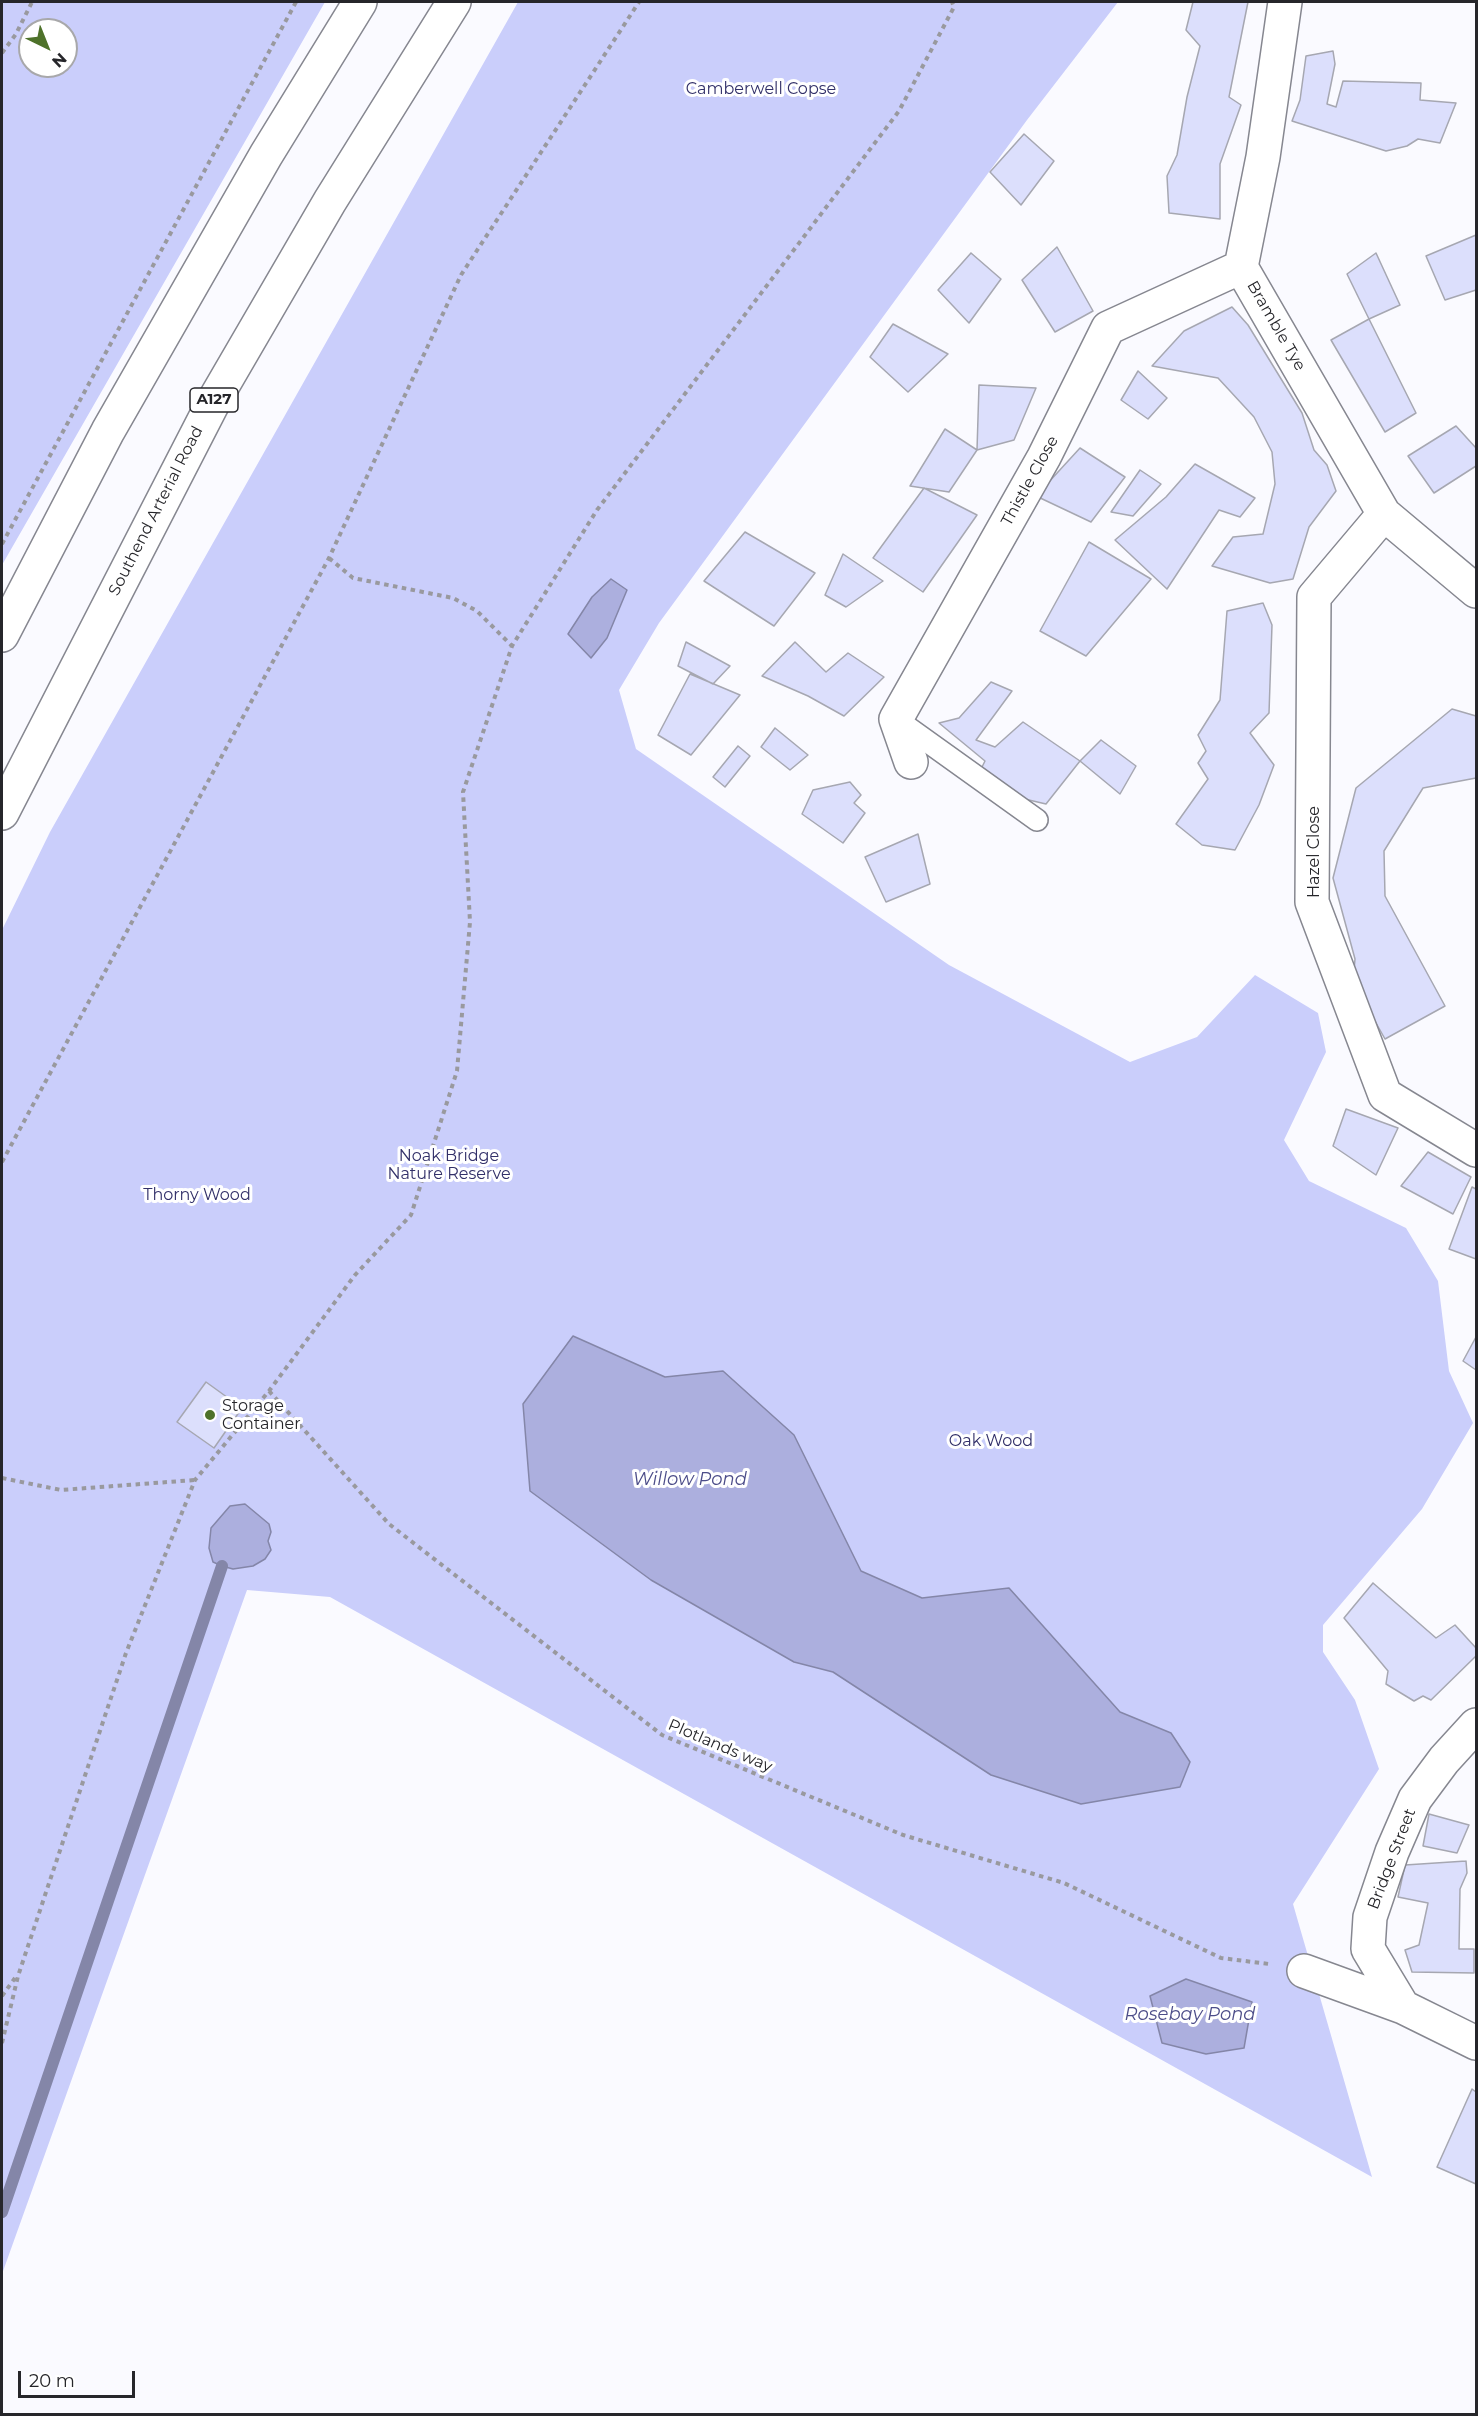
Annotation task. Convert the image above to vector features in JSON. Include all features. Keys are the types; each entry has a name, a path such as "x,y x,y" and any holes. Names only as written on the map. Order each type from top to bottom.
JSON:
{"main road":[{"path":"2,635 108,431 266,155 360,2"},
{"name":"Southend Arterial Road","path":"2,813 216,397 330,201 454,2"},
{"name":"Bramble Tye","path":"1284,2 1263,157 1241,267 1384,514 1476,591"},
{"name":"Thistle Close","path":"896,719 1044,457 1108,328 1241,267"},
{"name":"Hazel Close","path":"1384,514 1314,597 1312,902 1385,1095 1476,1150"},
{"path":"896,719 911,762"},
{"name":"Bridge Street","path":"1403,2007 1368,1949 1370,1917 1392,1852 1414,1799 1444,1760 1476,1725"},
{"path":"1304,1971 1403,2007 1476,2043"}],"lane":[{"path":"896,719 1036,820"}],"path":[{"path":"2,53 16,34 32,2"},
{"path":"2,544 296,2"},
{"path":"2,1162 329,558 461,275 639,2"},
{"path":"2,2043 18,1976 126,1653 195,1480 269,1391 355,1275 411,1215 456,1071 470,922 463,792 512,646 597,510 899,111 954,7 952,2"},
{"path":"329,558 353,578 453,598 477,611 512,646"},
{"name":"Plotlands way","path":"269,1391 389,1524 662,1735 903,1835 1064,1883 1221,1958 1254,1960"},
{"path":"2,1478 61,1490 195,1480"},
{"path":"2,1996 18,1976"}],"green space":[{"path":"2,2 325,2 2,565"},
{"name":"Noak Bridge Nature Reserve","path":"518,2 1118,2 1027,120 659,623 619,690 636,749 949,965 1130,1062 1197,1037 1255,975 1318,1013 1326,1052 1284,1140 1309,1181 1406,1228 1438,1281 1449,1371 1473,1423 1422,1509 1323,1625 1323,1652 1355,1700 1379,1769 1293,1904 1372,2177 330,1597 247,1590 2,2274 2,930 50,832"}],"water":[{"path":"611,579 627,590 607,638 591,658 568,634 592,597"},
{"name":"Willow Pond","path":"573,1336 665,1377 723,1371 794,1435 861,1571 922,1598 1009,1588 1120,1712 1171,1733 1190,1762 1180,1787 1081,1804 991,1775 833,1672 794,1662 651,1580 530,1491 523,1404"},
{"path":"245,1504 269,1524 271,1532 268,1541 271,1550 265,1559 253,1566 233,1569 213,1562 209,1548 211,1528 230,1506"},
{"name":"Rosebay Pond","path":"1186,1979 1252,2002 1244,2048 1206,2054 1162,2043 1150,1996"}],"building":[{"path":"1193,2 1248,2 1229,97 1241,105 1220,164 1220,219 1169,213 1167,176 1177,155 1187,97 1200,46 1186,30"},
{"path":"1333,51 1335,64 1327,104 1336,107 1343,81 1421,83 1420,100 1456,103 1440,143 1418,139 1407,146 1386,151 1292,121 1300,100 1306,56"},
{"path":"1024,134 1054,161 1021,205 990,172"},
{"path":"1476,235 1476,290 1445,300 1426,256"},
{"path":"1057,247 1093,311 1055,332 1022,280"},
{"path":"971,253 1001,279 969,323 938,290"},
{"path":"1376,253 1400,305 1369,319 1347,274"},
{"path":"1232,307 1248,325 1302,413 1314,450 1327,465 1336,491 1309,527 1293,579 1270,583 1212,566 1233,537 1263,534 1275,484 1272,452 1254,417 1218,378 1152,366 1184,331"},
{"path":"1369,319 1416,413 1385,432 1331,340"},
{"path":"893,324 948,354 908,392 870,357"},
{"path":"1138,371 1167,398 1148,419 1121,400"},
{"path":"979,385 1036,388 1014,440 977,450"},
{"path":"1456,426 1476,448 1476,466 1434,493 1408,456"},
{"path":"945,429 977,450 949,492 910,486"},
{"path":"1080,448 1125,477 1091,522 1036,496"},
{"path":"1195,464 1255,498 1240,517 1219,510 1167,589 1115,540 1166,497"},
{"path":"1140,470 1161,484 1133,516 1111,512"},
{"path":"924,488 977,515 923,592 873,558"},
{"path":"745,532 815,573 774,626 704,581"},
{"path":"1089,542 1151,579 1086,656 1040,631"},
{"path":"843,554 883,581 846,607 825,595"},
{"path":"1263,603 1272,625 1269,713 1250,733 1274,765 1259,805 1235,850 1202,845 1176,824 1208,779 1198,763 1206,751 1198,735 1220,700 1227,611"},
{"path":"686,642 730,666 713,684 678,666"},
{"path":"795,642 826,672 848,653 884,677 844,716 808,696 762,676"},
{"path":"690,674 740,695 691,755 658,735"},
{"path":"991,682 1012,691 976,740 995,747 1023,722 1080,761 1046,804 1016,797 980,771 985,761 939,723 959,718"},
{"path":"1452,709 1476,716 1476,778 1423,788 1384,851 1385,896 1445,1006 1385,1039 1353,982 1355,959 1333,878 1356,788"},
{"path":"775,728 808,755 790,770 761,747"},
{"path":"1101,740 1136,766 1120,794 1080,761"},
{"path":"738,746 750,756 725,787 713,777"},
{"path":"850,782 861,795 854,803 865,813 843,843 802,814 813,790"},
{"path":"918,834 930,884 886,902 865,857"},
{"path":"1346,1109 1398,1128 1376,1175 1333,1146"},
{"path":"1428,1152 1471,1177 1453,1214 1401,1186"},
{"path":"1472,1187 1476,1189 1476,1259 1449,1249"},
{"path":"1476,1337 1476,1370 1463,1361"},
{"name":"Storage Container","path":"206,1382 242,1408 214,1448 177,1422"},
{"path":"1373,1583 1436,1638 1455,1625 1476,1648 1476,1656 1431,1700 1423,1696 1414,1701 1386,1684 1388,1671 1344,1618"},
{"path":"1429,1814 1469,1825 1457,1853 1423,1846"},
{"path":"1466,1861 1467,1873 1460,1889 1459,1949 1474,1949 1474,1973 1412,1972 1405,1950 1419,1945 1428,1903 1398,1897 1405,1865"},
{"path":"1472,2089 1476,2092 1476,2184 1437,2167"}],"waterway":[{"path":"2,2212 222,1566"}],"place":[{"name":"Storage Container","path":"210,1415"}],"park label":[{"name":"Camberwell Copse","path":"761,89"},
{"name":"Thorny Wood","path":"197,1195"},
{"name":"Oak Wood","path":"991,1441"}]}
